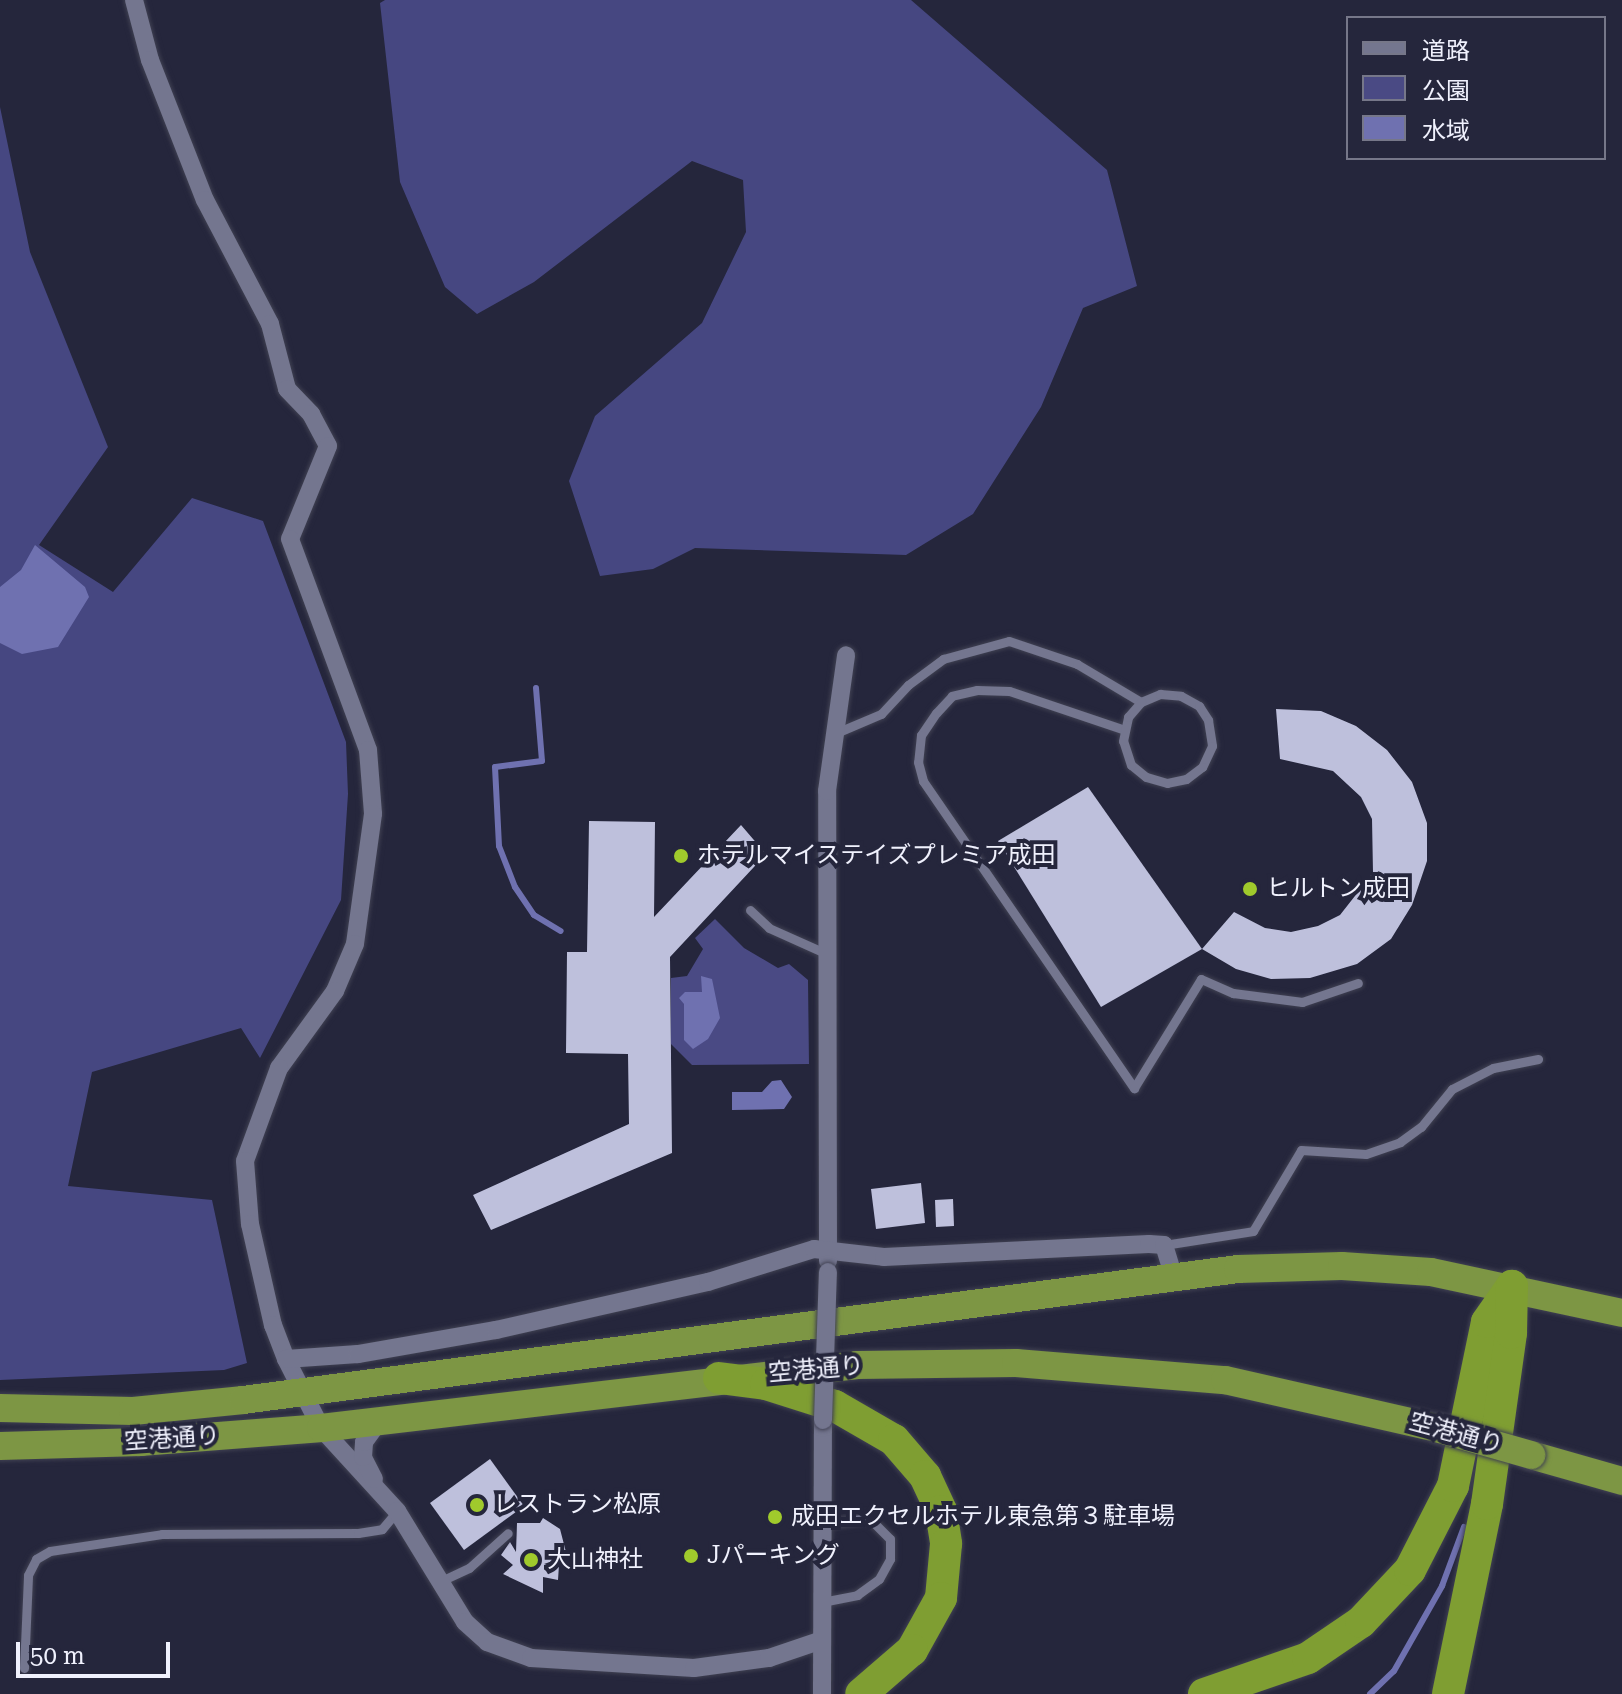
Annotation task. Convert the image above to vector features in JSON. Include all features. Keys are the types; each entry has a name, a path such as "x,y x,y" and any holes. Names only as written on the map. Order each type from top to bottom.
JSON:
{"highway":[{"name":"空港通り","path":"0,1408 133,1411 304,1392 1173,1275 1342,1266 1431,1272 1512,1286 1622,1313"},
{"path":"1204,1694 1308,1658 1361,1622 1410,1570 1453,1486 1487,1322 1512,1286"},
{"path":"1448,1694 1487,1504 1511,1333 1512,1286"},
{"name":"空港通り","path":"0,1446 321,1428 719,1378 857,1365 1016,1363 1225,1380 1440,1429 1622,1481"},
{"path":"719,1378 766,1384 835,1406 894,1440 925,1476 941,1511 946,1544 941,1598 912,1650 861,1694"}],"street":[{"path":"134,0 150,60 205,200 270,324 287,389 311,414 328,446 290,539 368,750 373,814 355,944 335,991 279,1068 245,1161 250,1224 273,1325 286,1359 321,1428 397,1511 465,1622 487,1642 531,1658 727,1667 822,1640"},
{"path":"822,1694 823,1420 828,1272 827,954 833,735 846,655"},
{"path":"286,1359 358,1354 496,1330 708,1282 814,1249 884,1257 1164,1245 1173,1275"},
{"path":"380,1420 364,1442 363,1457 380,1492"}],"lane":[{"path":"833,735 881,714 908,685 943,659 1009,641 1077,664 1141,702"},
{"path":"1125,730 1009,691 977,690 952,696 921,735 918,762 923,781 972,846 1134,1088 1201,979 1233,993 1302,1002 1358,983"},
{"path":"1160,694 1181,696 1199,706 1208,720 1212,746 1202,767 1186,779 1167,783 1146,777 1131,765 1123,741 1125,730 1141,702 1160,694"},
{"path":"750,910 769,928 827,954"},
{"path":"1164,1245 1253,1231 1301,1150 1366,1154 1400,1142 1421,1127 1452,1089 1493,1068 1538,1059"},
{"path":"24,1668 28,1575 36,1559 50,1551 162,1534 358,1533 382,1529 397,1511"},
{"path":"822,1602 857,1595 879,1579 890,1559 890,1539 869,1518 823,1524"},
{"path":"441,1581 469,1568 508,1533"}],"green space":[{"path":"715,919 744,948 778,968 789,964 808,980 809,1064 692,1065 671,1044 671,978 687,976 703,949 695,938"}],"shaded area":[{"path":"385,0 911,0 1107,170 1137,286 1083,308 1041,407 973,514 906,555 695,548 653,569 600,576 569,481 595,416 702,323 746,232 743,180 692,161 534,282 477,314 445,287 400,182 380,3"},
{"path":"0,107 30,252 108,447 39,545 113,592 192,498 263,521 346,742 348,794 341,900 260,1058 241,1028 92,1072 68,1186 212,1200 247,1363 224,1370 0,1380"}],"water":[{"path":"35,545 85,587 89,597 58,647 22,654 0,643 0,587 21,570"},
{"path":"701,976 712,979 720,1018 708,1039 693,1049 684,1040 684,1004 679,998 685,992 702,992"},
{"path":"781,1080 792,1097 784,1109 732,1110 732,1092 762,1092 772,1081"}],"building":[{"path":"1276,709 1321,711 1356,726 1387,750 1412,782 1427,823 1427,861 1412,905 1391,939 1357,964 1310,978 1271,979 1236,969 1202,949 1234,912 1265,928 1291,932 1318,926 1340,915 1373,873 1372,819 1361,797 1333,771 1280,759"},
{"path":"1088,787 1202,949 1101,1007 998,841"},
{"path":"589,821 655,822 654,917 741,825 766,854 670,957 672,1153 491,1230 473,1195 629,1124 628,1054 566,1053 567,952 587,952"},
{"path":"921,1183 925,1223 876,1229 871,1189"},
{"path":"953,1199 954,1226 936,1227 935,1200"},
{"name":"レストラン松原","path":"490,1459 524,1506 464,1550 430,1503"},
{"name":"大山神社","path":"543,1518 560,1529 567,1556 544,1564 559,1565 558,1580 543,1577 543,1593 503,1574 513,1565 501,1555 510,1542 516,1552 517,1523 540,1523"}],"waterway":[{"path":"536,688 542,761 495,767 499,846 515,887 534,915 561,931"},
{"path":"1370,1694 1394,1671 1442,1586 1464,1527"}],"place":[{"name":"ホテルマイステイズプレミア成田","path":"681,856"},
{"name":"ヒルトン成田","path":"1250,889"},
{"name":"レストラン松原","path":"477,1505"},
{"name":"成田エクセルホテル東急第３駐車場","path":"775,1517"},
{"name":"Jパーキング","path":"691,1556"},
{"name":"大山神社","path":"531,1560"}]}
